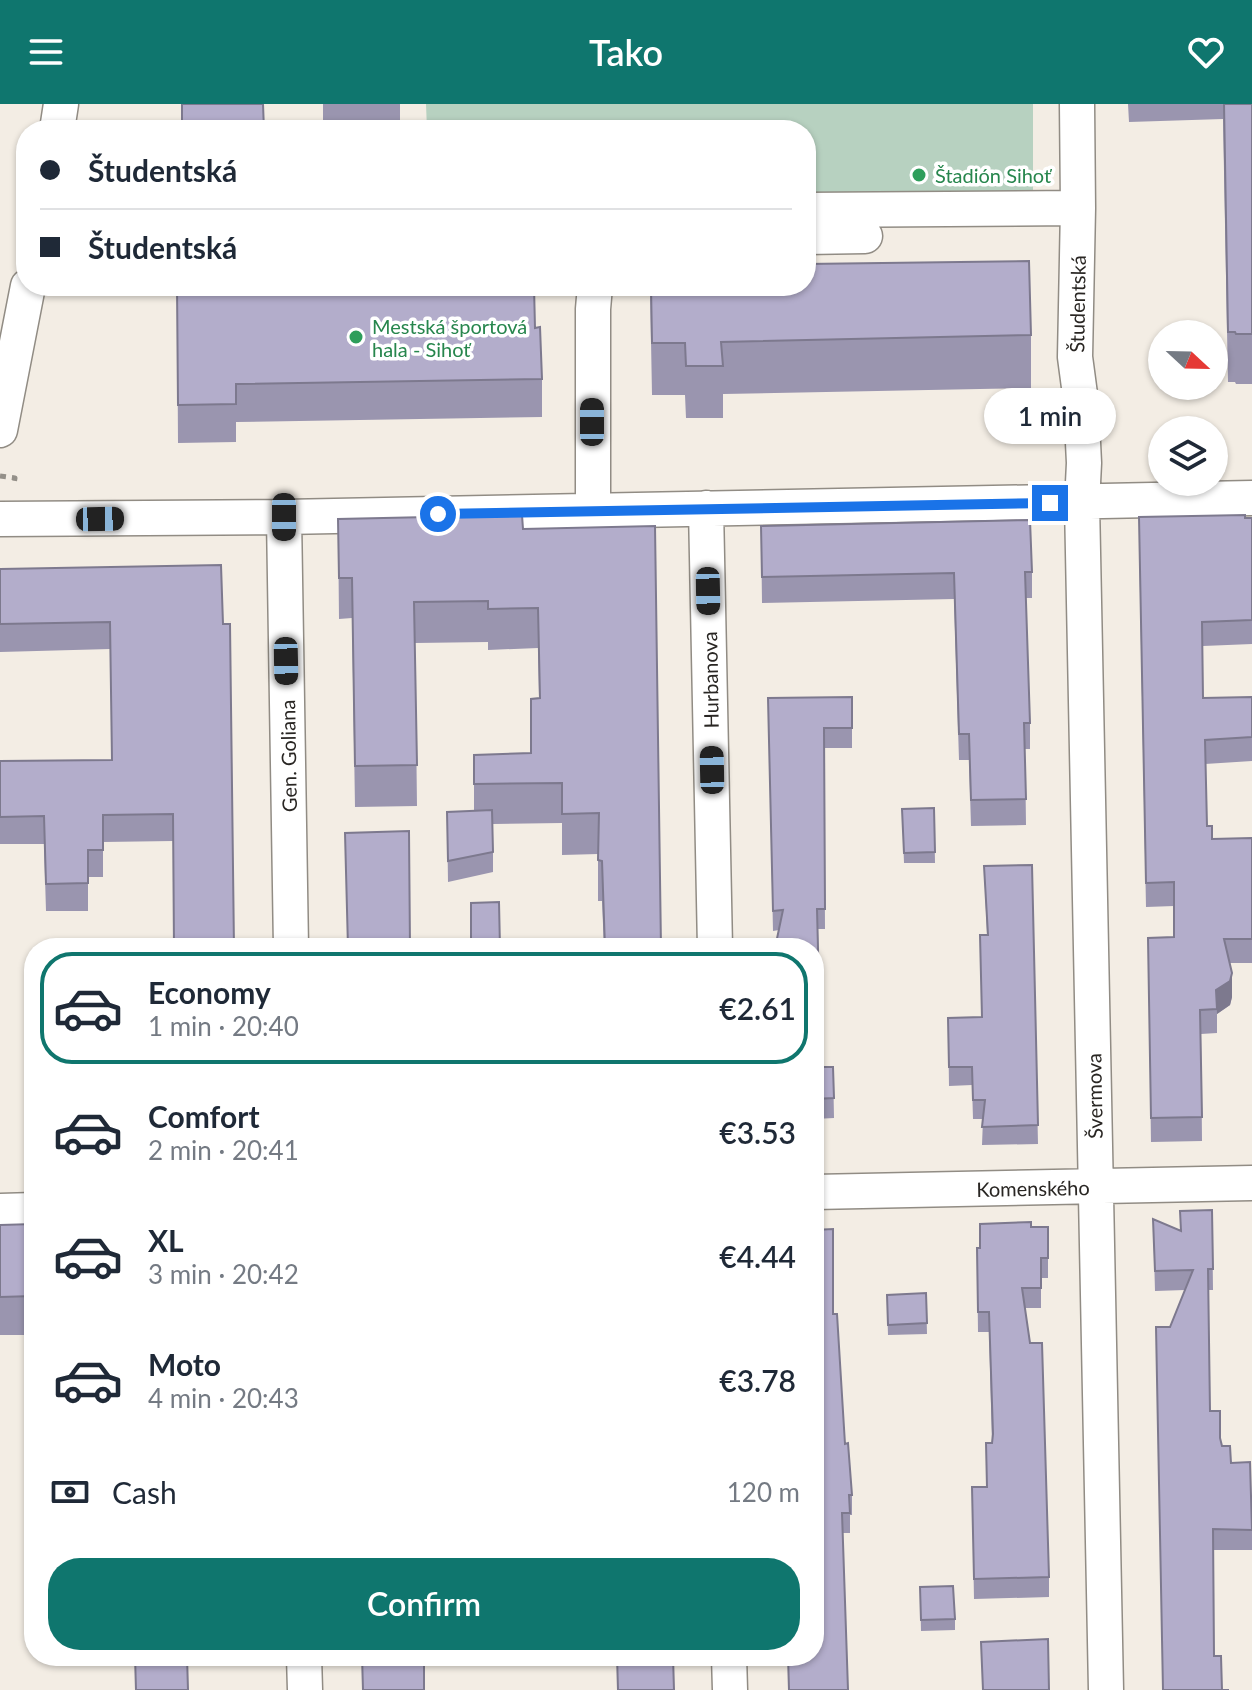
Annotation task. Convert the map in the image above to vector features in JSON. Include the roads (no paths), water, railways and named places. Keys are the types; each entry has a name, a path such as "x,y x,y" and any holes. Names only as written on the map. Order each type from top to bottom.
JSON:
{"street":[{"name":"Študentská","path":"1077,104 1075,357 1084,463 1082,503"},
{"path":"816,210 1078,208"},
{"path":"816,237 865,236"},
{"path":"0,430 26,296"},
{"path":"593,510 594,296"},
{"path":"0,519 284,517 1252,498"},
{"name":"Švermova","path":"1082,503 1106,1690"},
{"name":"Hurbanova","path":"706,508 715,938"},
{"name":"Gen. Goliana","path":"284,517 291,938"},
{"name":"Komenského","path":"824,1192 1252,1183"},
{"path":"0,1211 24,1210"},
{"path":"304,1666 305,1690"},
{"path":"729,1666 730,1690"}],"place":[{"name":"Štadión Sihoť","path":"919,175"},
{"name":"Mestská športová hala - Sihoť","path":"356,337"}]}
